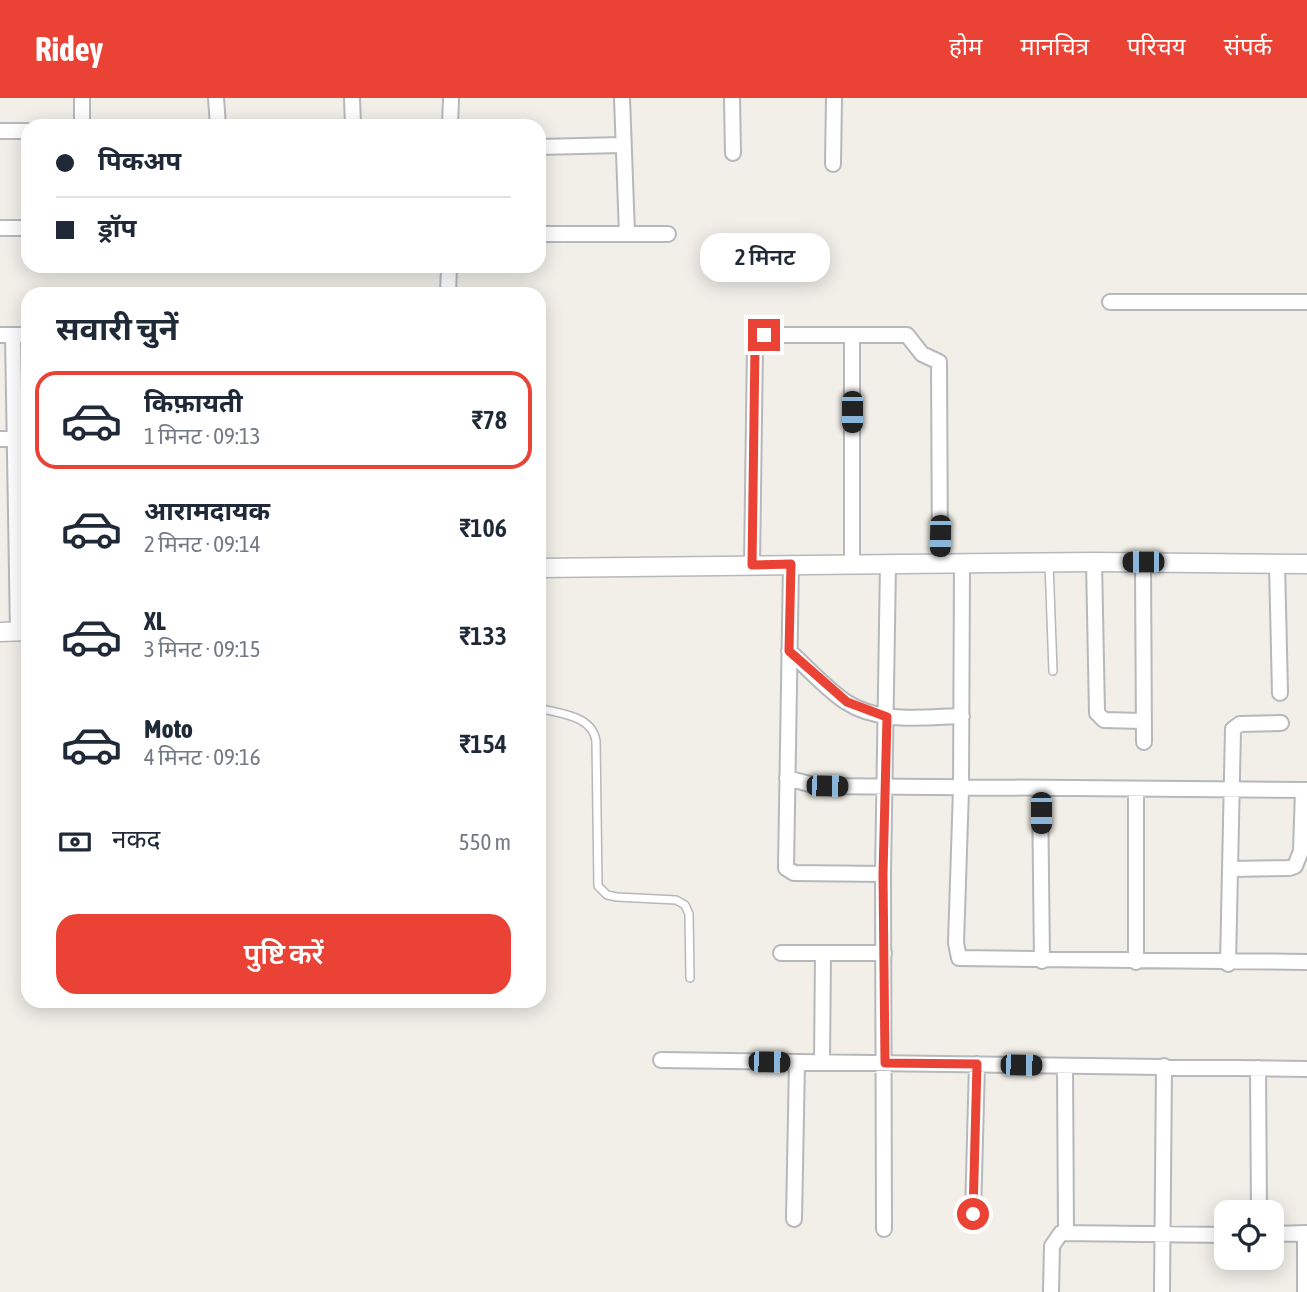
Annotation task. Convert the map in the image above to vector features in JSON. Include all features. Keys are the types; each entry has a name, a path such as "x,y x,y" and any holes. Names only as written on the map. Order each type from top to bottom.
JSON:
{"street":[{"path":"82,98 82,119"},
{"path":"216,98 218,119"},
{"path":"352,98 353,119"},
{"path":"450,119 451,98"},
{"path":"622,98 627,234"},
{"path":"732,98 733,153"},
{"path":"833,164 834,98"},
{"path":"0,131 21,131"},
{"path":"546,147 622,145"},
{"path":"0,228 21,228"},
{"path":"546,234 668,234"},
{"path":"1110,302 1307,302"},
{"path":"14,335 15,632"},
{"path":"752,565 756,340 764,335 907,335 922,354 941,365 940,563"},
{"path":"852,336 852,564"},
{"path":"546,568 1049,562 1307,564"},
{"path":"1094,562 1097,713 1104,720 1142,721"},
{"path":"1143,562 1144,742"},
{"path":"791,564 788,870 794,873 883,874"},
{"path":"884,1229 883,874 888,564"},
{"path":"962,564 961,789 956,953 959,958 1228,964 1307,962"},
{"path":"1277,564 1280,692"},
{"path":"789,651 847,702 887,717 962,716"},
{"path":"1228,964 1234,790 1233,735 1236,725 1281,723"},
{"path":"787,778 817,786 1305,790 1301,851 1295,866 1289,869 1231,869"},
{"path":"1040,789 1042,961"},
{"path":"1136,789 1136,962"},
{"path":"781,953 884,953"},
{"path":"821,1062 823,953"},
{"path":"662,1060 1307,1069"},
{"path":"794,1219 796,1062"},
{"path":"973,1214 977,1064"},
{"path":"1065,1066 1066,1232"},
{"path":"1162,1292 1164,1066"},
{"path":"1258,1068 1259,1200"},
{"path":"1051,1292 1052,1246 1057,1235 1066,1232 1214,1235"},
{"path":"1284,1234 1306,1233 1305,1292"}],"lane":[{"path":"1049,562 1053,671"},
{"path":"546,710 582,720 592,728 596,741 598,886 607,895 676,900 685,905 689,914 690,978"}],"route":[{"path":"764,335 756,340 755,345 752,565 791,564 789,651 847,702 887,717 883,874 885,1063 977,1064 973,1214"}]}
